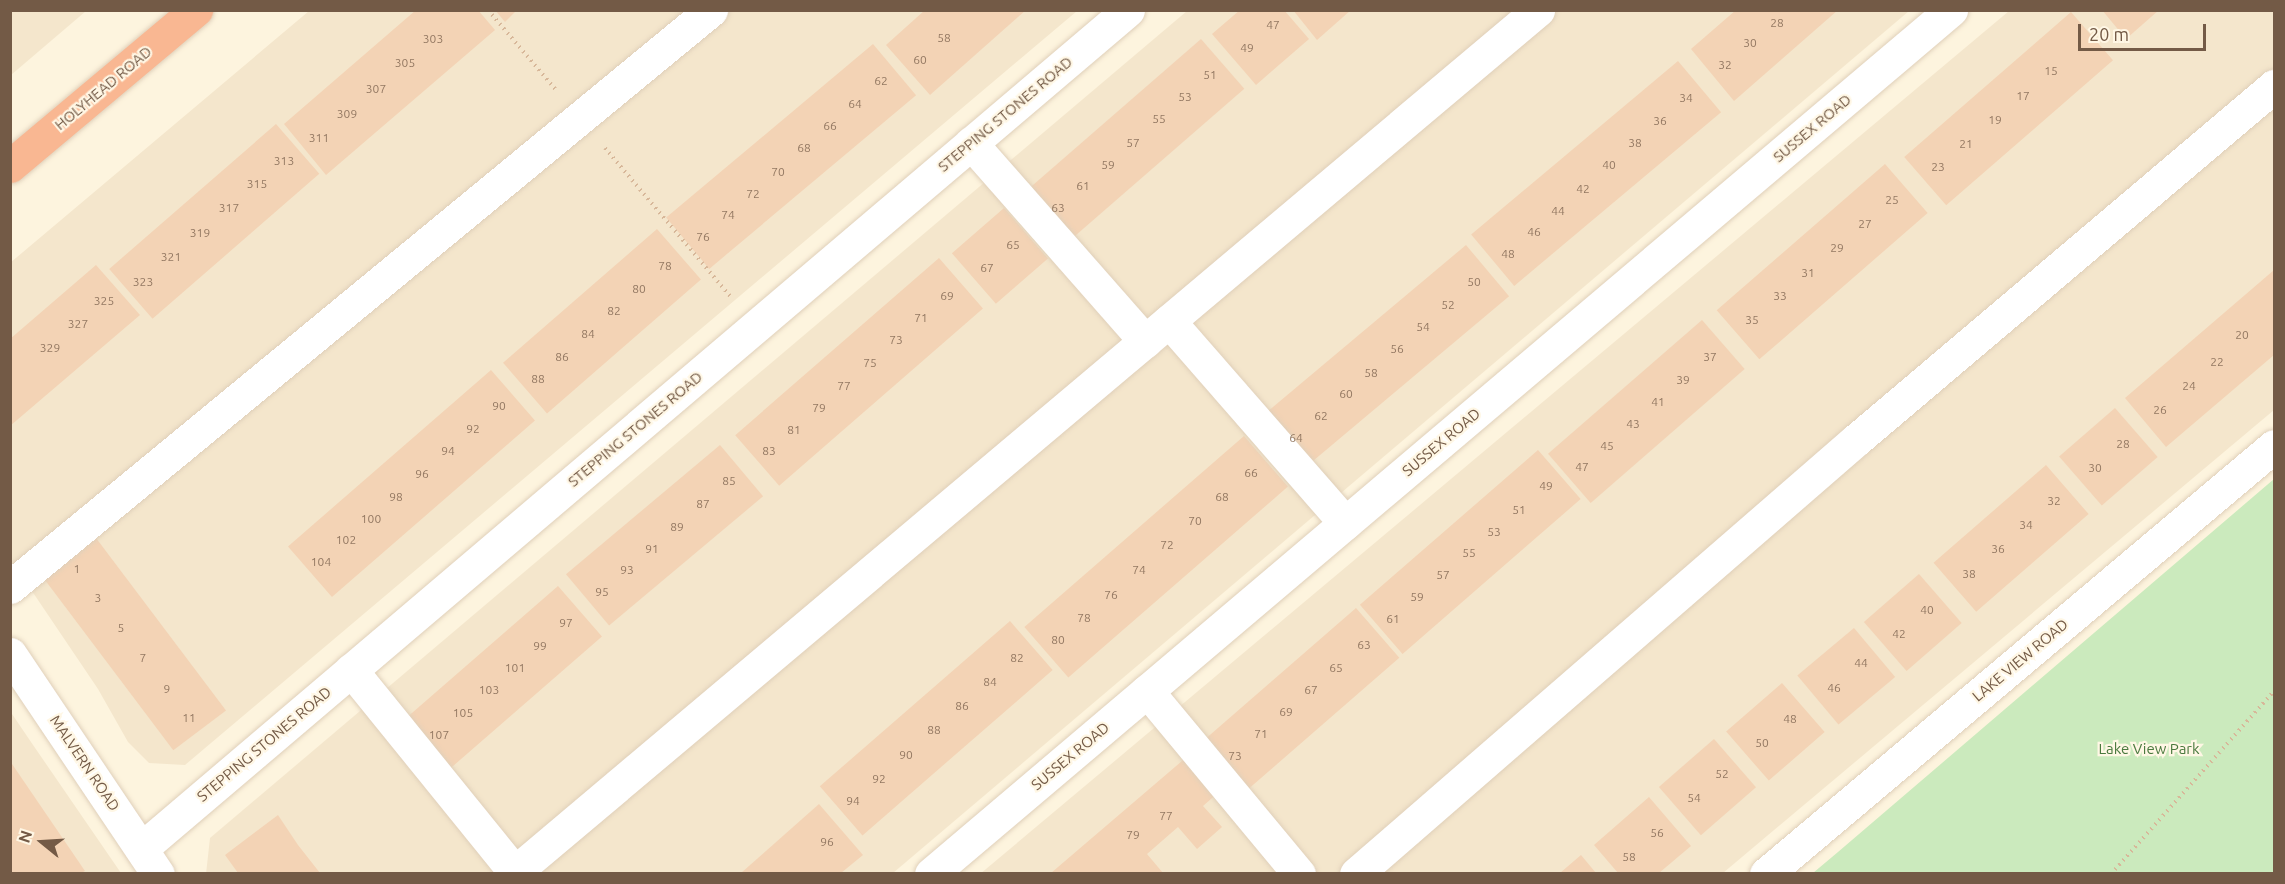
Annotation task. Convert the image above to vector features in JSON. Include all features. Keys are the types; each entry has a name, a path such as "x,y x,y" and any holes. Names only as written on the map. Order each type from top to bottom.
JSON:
{"highway":[{"name":"HOLYHEAD ROAD","path":"10,165 196,10"}],"street":[{"path":"10,587 711,10"},
{"name":"STEPPING STONES ROAD","path":"150,861 351,670 1128,10"},
{"path":"351,670 516,873 1538,10"},
{"name":"SUSSEX ROAD","path":"931,873 1951,10"},
{"path":"1356,873 1856,440 2274,86"},
{"path":"971,143 1345,523"},
{"name":"LAKE VIEW ROAD","path":"1766,873 2274,446"},
{"name":"MALVERN ROAD","path":"10,654 150,861"},
{"path":"1147,691 1299,873"}],"path":[{"path":"488,10 756,326"},
{"path":"2111,873 2274,691"}],"shaded area":[{"path":"11,10 86,10 86,11 11,75"},
{"path":"309,11 1077,11 185,765 149,763 128,742 98,689 11,560 10,263"},
{"path":"1187,11 1909,11 893,873 206,874 210,838"},
{"path":"2009,11 2274,11 2274,410 1723,873 980,874"},
{"path":"10,711 31,742 121,873 11,873"}],"green space":[{"name":"Lake View Park","path":"2274,479 2274,873 1813,873 1838,852"}],"building":[{"path":"416,10 478,10 495,30 326,175 284,124"},
{"path":"495,10 517,10 505,22"},
{"path":"925,10 1026,10 930,95 886,45"},
{"path":"1240,10 1284,10 1309,39 1256,85 1212,34"},
{"path":"1293,10 1351,10 1317,40"},
{"path":"1736,10 1838,10 1734,101 1691,49"},
{"path":"2102,10 2159,10 2126,39"},
{"path":"2071,12 2113,60 1946,205 1904,157"},
{"path":"1201,39 1244,89 1068,242 1024,193"},
{"path":"873,44 916,95 709,269 666,218"},
{"path":"1678,61 1721,112 1514,286 1471,235"},
{"path":"276,124 319,174 153,319 109,269"},
{"path":"1885,164 1928,213 1759,359 1717,310"},
{"path":"1004,208 1048,259 996,304 952,253"},
{"path":"657,229 701,280 547,413 503,363"},
{"path":"1466,245 1509,296 1302,470 1259,419"},
{"path":"939,258 983,309 779,486 735,435"},
{"path":"96,265 140,315 10,426 10,339"},
{"path":"2274,270 2274,355 2166,447 2125,398"},
{"path":"1702,320 1745,369 1591,503 1548,454"},
{"path":"491,370 535,421 332,597 288,546"},
{"path":"2115,408 2158,457 2102,506 2059,457"},
{"path":"1244,436 1288,487 1068,677 1024,627"},
{"path":"720,445 763,496 609,626 566,574"},
{"path":"1538,450 1581,499 1403,654 1360,605"},
{"path":"2046,465 2089,514 1976,612 1934,563"},
{"path":"93,534 226,710 173,750 40,574"},
{"path":"1919,574 1962,623 1907,671 1864,622"},
{"path":"558,586 602,637 449,770 405,719"},
{"path":"1356,608 1399,658 1245,792 1201,742"},
{"path":"1010,621 1053,670 862,835 820,786"},
{"path":"1854,628 1895,677 1838,725 1797,676"},
{"path":"1782,683 1825,732 1769,781 1726,732"},
{"path":"1714,739 1756,787 1701,835 1659,787"},
{"path":"1189,755 1220,791 1203,806 1222,827 1197,849 1178,827 1147,854 1163,873 1051,873"},
{"path":"10,761 85,871 81,873 10,873"},
{"path":"1649,797 1691,846 1659,873 1618,873 1594,845"},
{"path":"819,804 863,855 841,873 741,873"},
{"path":"278,815 320,873 238,873 225,855"},
{"path":"1581,855 1596,873 1560,873"}]}
